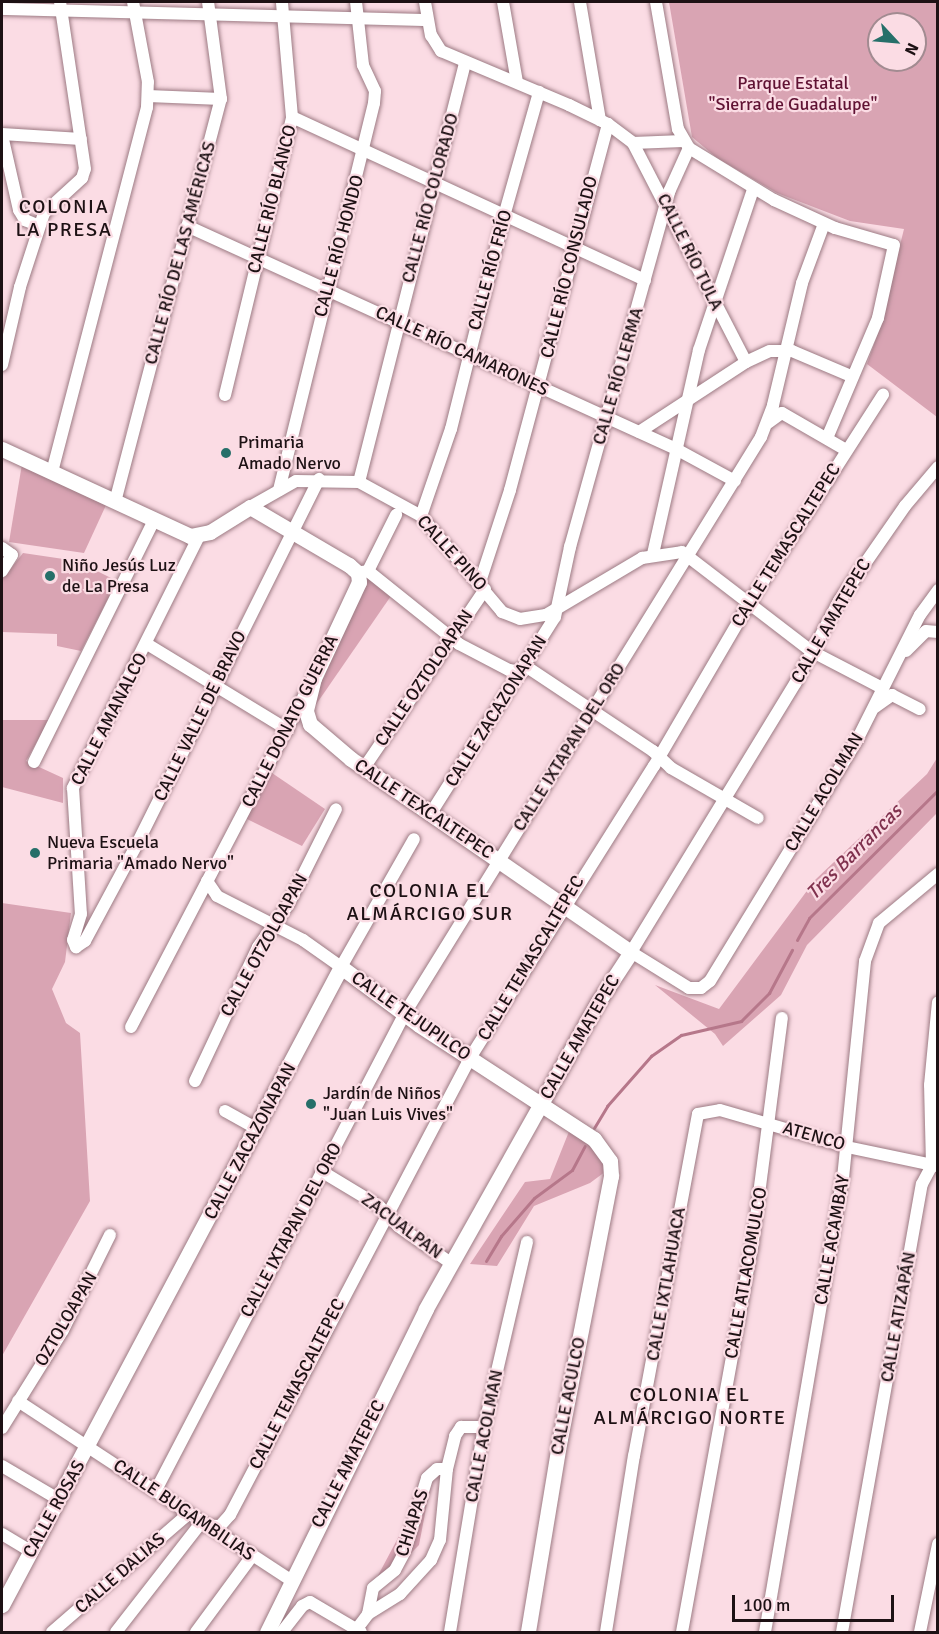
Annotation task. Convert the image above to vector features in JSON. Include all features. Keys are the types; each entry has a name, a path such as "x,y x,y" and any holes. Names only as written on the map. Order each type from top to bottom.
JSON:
{"street":[{"name":"CALLE RÍO DE LAS AMÉRICAS","path":"115,502 221,99 208,2"},
{"name":"CALLE RÍO BLANCO","path":"225,395 292,117 282,2"},
{"name":"CALLE RÍO HONDO","path":"279,490 327,289 364,151 375,95 363,65 356,2"},
{"path":"425,2 427,20 439,50 540,92 604,122 633,143 686,145 753,190 825,224 893,243 878,318 851,376 827,438"},
{"path":"503,2 517,82"},
{"name":"CALLE RÍO CONSULADO","path":"482,585 576,249 604,122 580,2"},
{"path":"656,2 686,145"},
{"path":"2,9 60,6 134,7 210,16 427,20"},
{"path":"2,365 39,226 47,208 84,173 81,139 60,6"},
{"path":"52,472 102,271 141,135 148,96 134,7"},
{"name":"CALLE RÍO COLORADO","path":"359,482 465,62"},
{"name":"CALLE RÍO FRÍO","path":"421,516 451,429 468,353 504,216 540,92"},
{"path":"148,96 221,99"},
{"path":"292,117 645,280"},
{"path":"39,226 25,220 19,210 2,134 81,139"},
{"name":"CALLE RÍO TULA","path":"633,143 746,362"},
{"name":"CALLE RÍO LERMA","path":"558,608 570,547 665,205 686,145"},
{"path":"653,554 699,350 753,190"},
{"name":"CALLE IXTAPAN DEL ORO","path":"156,1490 405,1013 498,859 593,711 687,554 735,481 765,426 787,350 802,283 825,224"},
{"name":"CALLE RÍO CAMARONES","path":"187,226 676,449 735,481"},
{"path":"639,432 746,362 770,351 787,350 851,376"},
{"name":"CALLE TEMASCALTEPEC","path":"203,1524 220,1526 230,1515 471,1058 658,756 747,605 883,395"},
{"path":"765,426 775,415 782,413 846,450"},
{"path":"2,449 181,533 204,534"},
{"name":"CALLE AMATEPEC","path":"267,1632 426,1309 540,1106 875,547 938,467"},
{"name":"CALLE PINO","path":"204,534 296,481 319,479 359,482 421,516 482,585 502,612 520,619 539,618 653,554 687,554"},
{"name":"CALLE VALLE DE BRAVO","path":"76,947 85,941 95,923 216,686 291,530 319,479"},
{"path":"250,507 363,572 450,638 509,670 525,669 593,711 658,756 671,768 758,818"},
{"name":"CALLE DONATO GUERRA","path":"131,1028 288,730 363,572 396,515"},
{"path":"34,762 154,520"},
{"name":"CALLE AMANALCO","path":"76,947 73,940 81,914 73,788 204,534"},
{"path":"2,548 12,555 2,571"},
{"path":"687,554 747,605 812,651 882,688"},
{"name":"CALLE OZTOLOAPAN","path":"364,768 450,638 482,585"},
{"name":"CALLE ACOLMAN","path":"702,988 710,981 871,711 899,655 938,590"},
{"name":"CALLE ZACAZONAPAN","path":"431,813 525,669 558,608"},
{"path":"899,655 926,631 938,632"},
{"path":"147,644 288,730"},
{"name":"CALLE TEXCALTEPEC","path":"314,678 306,711 310,724 364,768 565,903 587,923 688,988 702,988"},
{"path":"871,711 892,695 920,709"},
{"name":"CALLE OTZOLOAPAN","path":"195,1082 253,958 274,925 336,809"},
{"name":"CALLE ZACAZONAPAN","path":"89,1445 341,967 414,839"},
{"name":"CALLE ACAMBAY","path":"765,1632 847,1147 862,975 870,943 885,917 938,874"},
{"name":"CALLE TEJUPILCO","path":"207,881 218,896 274,925 341,967 540,1106 594,1139 610,1161"},
{"name":"CALLE ATIZAPÁN","path":"842,1632 922,1184 934,1166 934,1081 938,1002"},
{"name":"CALLE ATLACOMULCO","path":"682,1632 752,1248 770,1124 782,1018"},
{"name":"ATENCO","path":"699,1114 713,1108 847,1147 934,1166"},
{"path":"225,1111 257,1129"},
{"name":"CALLE IXTLAHUACA","path":"606,1632 634,1456 699,1114"},
{"name":"CALLE ACULCO","path":"528,1632 560,1438 611,1176 610,1161"},
{"name":"ZACUALPAN","path":"321,1171 388,1215 398,1226 452,1264"},
{"name":"OZTOLOAPAN","path":"2,1428 63,1330 110,1235"},
{"name":"CALLE ACOLMAN","path":"450,1632 484,1427 527,1242"},
{"name":"CALLE BUGAMBILIAS","path":"18,1401 89,1445 188,1514 291,1580"},
{"name":"CHIAPAS","path":"368,1614 400,1594 436,1551 447,1469 459,1429 484,1427"},
{"name":"CALLE ROSAS","path":"3,1601 89,1445"},
{"path":"2,1466 58,1499"},
{"name":"CHIAPAS","path":"358,1631 368,1614 373,1588 394,1570 405,1551 427,1478 437,1469 447,1469"},
{"name":"CALLE DALIAS","path":"52,1632 188,1514"},
{"path":"116,1632 203,1524"},
{"path":"2,1534 30,1551"},
{"path":"920,1632 938,1544"},
{"path":"196,1632 252,1556"},
{"path":"282,1632 302,1606 310,1602 358,1631"}],"green space":[{"name":"Parque Estatal \"Sierra de Guadalupe\"","path":"669,2 937,2 937,417 867,364 878,333 904,229 850,221 777,193 717,158 692,137"},
{"path":"22,464 107,503 84,553 9,542"},
{"path":"23,553 77,561 117,581 81,651 57,646 57,634 2,632 2,580"},
{"path":"367,566 393,593 315,706 319,669"},
{"path":"2,720 49,720 26,761 63,778 63,803 2,787"},
{"path":"937,758 937,813 807,945 781,995 723,1046 715,1034 655,985 719,1009 815,880 927,774"},
{"path":"272,773 325,809 302,846 243,817"},
{"path":"2,903 71,913 65,962 52,989 66,1023 80,1033 90,1201 2,1356"},
{"path":"572,1124 613,1166 590,1183 534,1206 497,1266 470,1264 525,1182 550,1179"},
{"path":"433,1472 419,1545 365,1600"}],"waterway":[{"name":"Tres Barrancas","path":"797,940 809,918 938,790"},
{"name":"Tres Barrancas","path":"594,1128 607,1106 651,1056 681,1035 741,1021 769,993 792,950"},
{"name":"Tres Barrancas","path":"486,1261 501,1236 534,1198 572,1170 585,1146"}],"place":[{"name":"Primaria Amado Nervo","path":"226,453"},
{"name":"Niño Jesús Luz de La Presa","path":"50,576"},
{"name":"Nueva Escuela Primaria \"Amado Nervo\"","path":"35,853"},
{"name":"Jardín de Niños \"Juan Luis Vives\"","path":"311,1104"}],"district":[{"name":"COLONIA LA PRESA","path":"64,218"},
{"name":"COLONIA EL ALMÁRCIGO SUR","path":"430,902"},
{"name":"COLONIA EL ALMÁRCIGO NORTE","path":"690,1406"}]}
